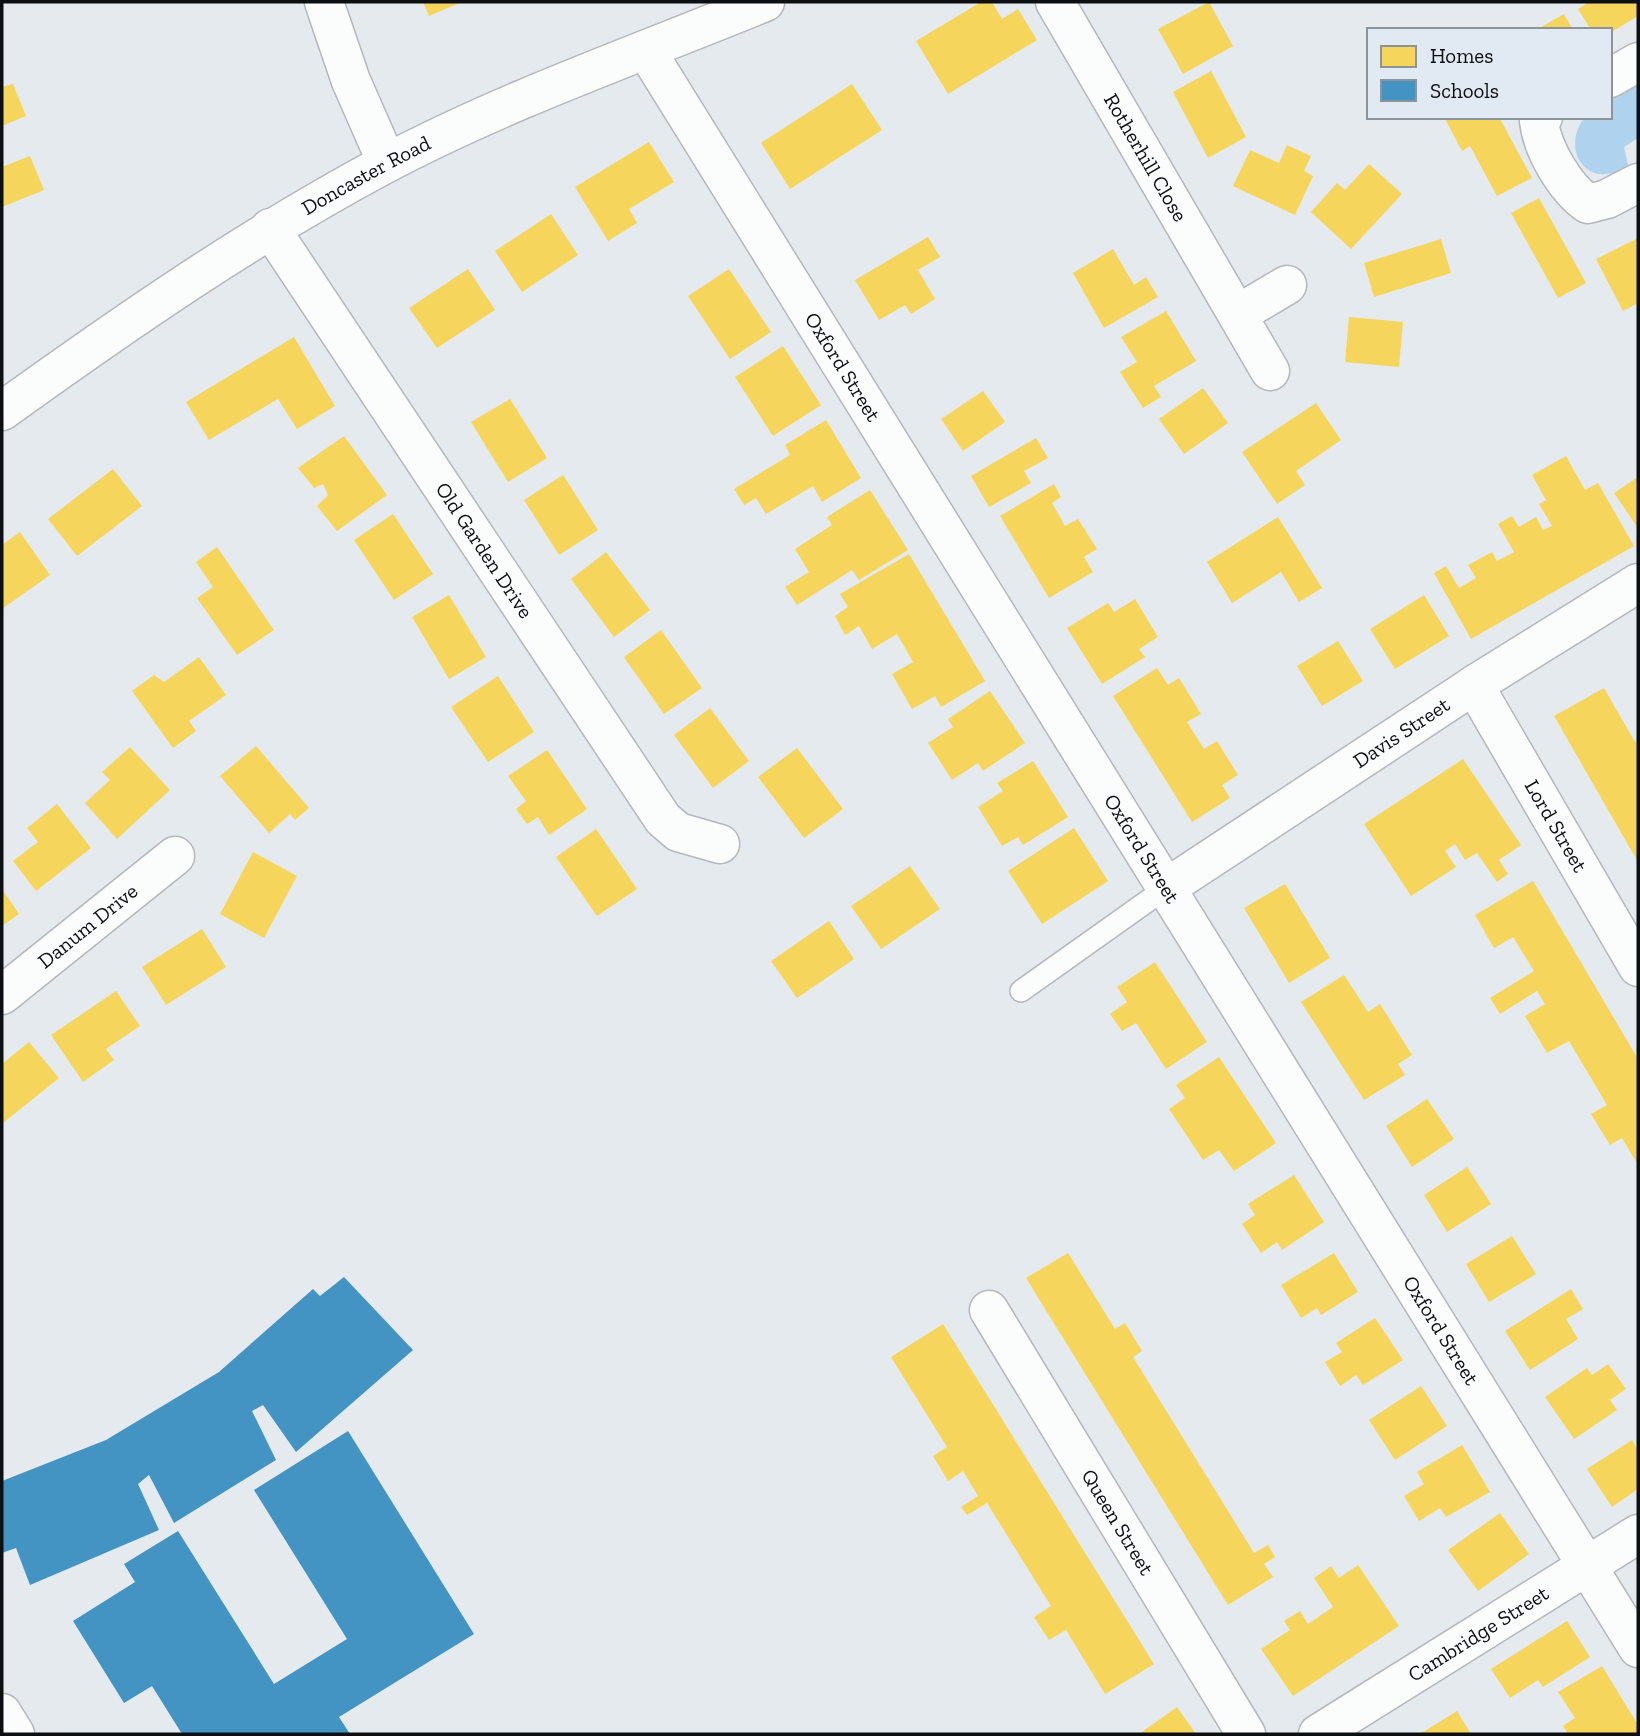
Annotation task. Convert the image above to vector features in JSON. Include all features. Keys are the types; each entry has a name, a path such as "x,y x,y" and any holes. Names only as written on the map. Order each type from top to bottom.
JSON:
{"street":[{"path":"324,2 351,81 387,163"},
{"name":"Doncaster Road","path":"2,411 270,228 387,163 483,117 765,2"},
{"name":"Rotherhill Close","path":"1055,2 1270,371"},
{"name":"Oxford Street","path":"646,50 1638,1648"},
{"path":"1612,77 1638,62"},
{"path":"1541,119 1540,134 1573,193 1588,204 1607,200 1638,183"},
{"name":"Old Garden Drive","path":"270,228 663,819 678,832 720,844"},
{"path":"1238,314 1287,285"},
{"name":"Davis Street","path":"1166,888 1474,685 1638,583"},
{"name":"Lord Street","path":"1474,685 1638,967"},
{"name":"Danum Drive","path":"2,995 175,856"},
{"name":"Queen Street","path":"989,1310 1245,1734"},
{"name":"Cambridge Street","path":"1318,1734 1638,1534"},
{"path":"2,1713 15,1734"}],"lane":[{"path":"1021,991 1166,888"}],"shaded area":[{"path":"1638,82 1638,138 1624,147 1629,169 1615,173 1595,173 1584,166 1576,153 1577,130 1584,119 1612,119 1612,98"}],"building: Homes":[{"path":"423,2 462,2 429,16"},
{"path":"981,2 992,2 1002,19 1018,9 1037,40 948,94 916,41"},
{"path":"1209,2 1233,46 1183,74 1158,29"},
{"path":"1589,2 1638,2 1638,16 1612,32 1612,28 1590,28 1578,9"},
{"path":"1564,14 1572,28 1540,28"},
{"path":"1211,71 1246,137 1208,158 1173,92"},
{"path":"13,84 26,116 2,126 2,87"},
{"path":"852,84 882,130 790,189 761,143"},
{"path":"1445,119 1500,119 1532,178 1497,196 1470,146 1462,151"},
{"path":"649,142 674,182 629,209 637,223 608,241 575,187"},
{"path":"1287,145 1311,156 1304,171 1313,176 1295,215 1233,186 1250,150 1279,163"},
{"path":"30,156 44,190 2,207 2,167"},
{"path":"1369,164 1402,194 1351,249 1311,212 1337,183 1345,190"},
{"path":"1539,198 1586,283 1558,298 1511,213"},
{"path":"551,214 578,255 522,292 495,251"},
{"path":"928,237 940,257 918,270 935,299 911,314 905,305 879,320 855,280"},
{"path":"1638,238 1638,303 1623,311 1596,259"},
{"path":"1441,239 1451,273 1374,297 1364,263"},
{"path":"1113,249 1134,285 1146,277 1158,297 1104,328 1073,273"},
{"path":"468,269 495,310 437,348 409,308"},
{"path":"729,269 771,332 730,359 688,296"},
{"path":"1166,311 1196,361 1154,386 1161,397 1143,408 1120,372 1137,362 1121,337"},
{"path":"1349,317 1403,322 1399,367 1345,362"},
{"path":"294,337 335,406 297,429 278,399 209,440 186,402"},
{"path":"783,346 821,405 773,436 735,377"},
{"path":"1203,388 1228,423 1184,454 1159,419"},
{"path":"983,391 1005,422 963,451 941,419"},
{"path":"510,399 547,458 508,482 471,422"},
{"path":"1316,403 1341,440 1296,471 1305,485 1277,504 1242,452"},
{"path":"826,420 861,478 822,502 813,486 766,514 756,498 744,505 734,489 790,455 785,445"},
{"path":"344,436 387,495 337,531 317,506 328,495 323,484 314,488 298,468"},
{"path":"1036,438 1048,458 1024,471 1031,483 989,507 971,476"},
{"path":"1566,456 1585,490 1598,483 1634,546 1471,639 1434,573 1446,566 1459,588 1476,578 1468,565 1492,552 1497,561 1514,552 1498,524 1512,516 1519,527 1536,517 1543,530 1552,526 1539,504 1546,500 1532,475"},
{"path":"113,469 142,506 77,556 48,519"},
{"path":"563,475 598,530 559,555 524,500"},
{"path":"1638,477 1638,528 1614,493"},
{"path":"1054,484 1061,497 1052,503 1065,526 1078,519 1097,549 1084,557 1093,572 1049,598 1000,516"},
{"path":"870,490 908,550 859,580 852,570 797,605 785,587 809,572 795,549 832,525 827,517"},
{"path":"393,514 433,574 394,600 354,540"},
{"path":"1278,517 1322,588 1299,602 1281,572 1232,603 1207,562"},
{"path":"20,532 50,575 2,609 2,545"},
{"path":"217,547 274,630 237,655 197,598 213,587 196,562"},
{"path":"606,552 650,610 614,637 571,579"},
{"path":"909,554 985,681 941,707 935,696 912,709 892,674 913,662 897,634 872,649 859,626 845,635 835,616 848,607 840,594"},
{"path":"449,595 486,657 449,679 412,617"},
{"path":"1424,595 1449,636 1395,669 1370,629"},
{"path":"1135,599 1158,637 1139,649 1145,657 1102,684 1067,628 1108,603 1114,612"},
{"path":"661,630 702,688 664,714 624,657"},
{"path":"1338,641 1363,681 1322,706 1297,666"},
{"path":"199,657 226,695 189,721 196,731 173,748 132,691 154,675 164,682"},
{"path":"1157,668 1168,685 1179,678 1201,714 1187,722 1204,749 1217,741 1238,775 1222,785 1230,798 1192,822 1113,696"},
{"path":"498,676 534,732 488,762 451,707"},
{"path":"1604,688 1635,742 1638,741 1638,862 1554,716"},
{"path":"990,691 1025,743 983,771 978,763 952,780 928,743 953,727 948,719"},
{"path":"710,708 749,761 713,788 674,735"},
{"path":"256,746 309,808 295,820 290,814 269,833 220,776"},
{"path":"130,747 170,790 117,839 85,803 110,780 102,772"},
{"path":"797,748 843,809 804,838 758,777"},
{"path":"547,750 587,809 549,835 538,817 527,824 516,809 526,801 508,776"},
{"path":"1463,759 1521,845 1499,860 1508,874 1497,882 1477,853 1465,860 1455,844 1445,851 1456,867 1411,896 1364,824"},
{"path":"1033,761 1068,817 1023,845 1018,837 1002,846 978,807 1003,791 997,783"},
{"path":"57,804 91,848 36,891 13,861 38,842 27,828"},
{"path":"1074,828 1108,881 1042,924 1008,871"},
{"path":"596,829 637,889 597,916 556,857"},
{"path":"253,852 297,876 264,938 220,914"},
{"path":"910,866 940,909 881,949 851,906"},
{"path":"1533,881 1638,1059 1638,1165 1622,1138 1610,1145 1591,1114 1607,1105 1569,1041 1547,1053 1525,1016 1545,1004 1537,991 1500,1014 1490,998 1534,971 1513,937 1494,948 1475,915"},
{"path":"1285,884 1330,958 1289,983 1244,908"},
{"path":"2,889 19,914 2,926"},
{"path":"829,921 854,959 797,998 771,961"},
{"path":"202,929 226,967 166,1005 142,967"},
{"path":"1155,962 1207,1042 1166,1069 1136,1023 1122,1031 1110,1014 1127,1002 1117,987"},
{"path":"1344,975 1368,1012 1380,1004 1412,1055 1398,1064 1405,1075 1364,1100 1301,1002"},
{"path":"116,991 140,1026 106,1049 114,1060 83,1082 51,1035"},
{"path":"29,1042 59,1078 3,1123 2,1064"},
{"path":"1219,1057 1276,1143 1234,1171 1219,1150 1203,1160 1169,1109 1185,1098 1176,1085"},
{"path":"1427,1099 1454,1139 1412,1167 1386,1126"},
{"path":"1467,1167 1491,1204 1447,1232 1424,1195"},
{"path":"1294,1175 1324,1222 1282,1250 1277,1242 1261,1253 1242,1224 1255,1215 1248,1204"},
{"path":"1512,1236 1536,1274 1489,1302 1466,1264"},
{"path":"1068,1253 1115,1329 1125,1323 1142,1351 1133,1357 1254,1553 1268,1545 1275,1557 1264,1564 1273,1577 1228,1605 1026,1278"},
{"path":"1334,1253 1358,1292 1321,1315 1317,1308 1301,1318 1281,1285"},
{"path":"1571,1289 1583,1309 1566,1319 1578,1339 1530,1370 1505,1331"},
{"path":"1375,1318 1403,1360 1363,1385 1356,1375 1340,1386 1325,1362 1342,1352 1336,1343"},
{"path":"943,1324 1154,1664 1105,1694 1066,1630 1049,1640 1034,1617 1051,1606 987,1503 967,1515 961,1507 978,1496 963,1471 948,1481 933,1456 947,1447 891,1357"},
{"path":"1608,1364 1626,1389 1610,1400 1617,1410 1574,1439 1545,1397 1587,1368 1592,1375"},
{"path":"1421,1386 1447,1426 1395,1460 1369,1420"},
{"path":"1632,1440 1638,1450 1638,1489 1612,1507 1587,1469"},
{"path":"1462,1445 1490,1492 1446,1517 1440,1508 1419,1521 1404,1496 1424,1484 1417,1472"},
{"path":"1500,1513 1529,1554 1478,1591 1448,1550"},
{"path":"1358,1565 1399,1626 1293,1696 1261,1649 1290,1630 1284,1621 1300,1611 1308,1624 1333,1607 1314,1578 1331,1566 1339,1578"},
{"path":"1567,1621 1590,1657 1543,1687 1538,1680 1510,1698 1491,1669"},
{"path":"1602,1666 1638,1725 1638,1734 1568,1734 1563,1726 1575,1718 1558,1692"},
{"path":"1177,1707 1196,1734 1139,1734"},
{"path":"1457,1711 1471,1734 1420,1734"}],"building: Schools":[{"path":"344,1277 413,1350 296,1452 263,1405 252,1411 276,1460 174,1523 149,1475 138,1484 159,1530 30,1585 16,1548 2,1553 2,1481 106,1440 219,1372 313,1289 320,1296"},
{"path":"348,1431 474,1634 339,1717 350,1734 182,1734 152,1686 124,1703 73,1621 135,1582 124,1564 178,1531 274,1684 347,1639 254,1490"}]}
